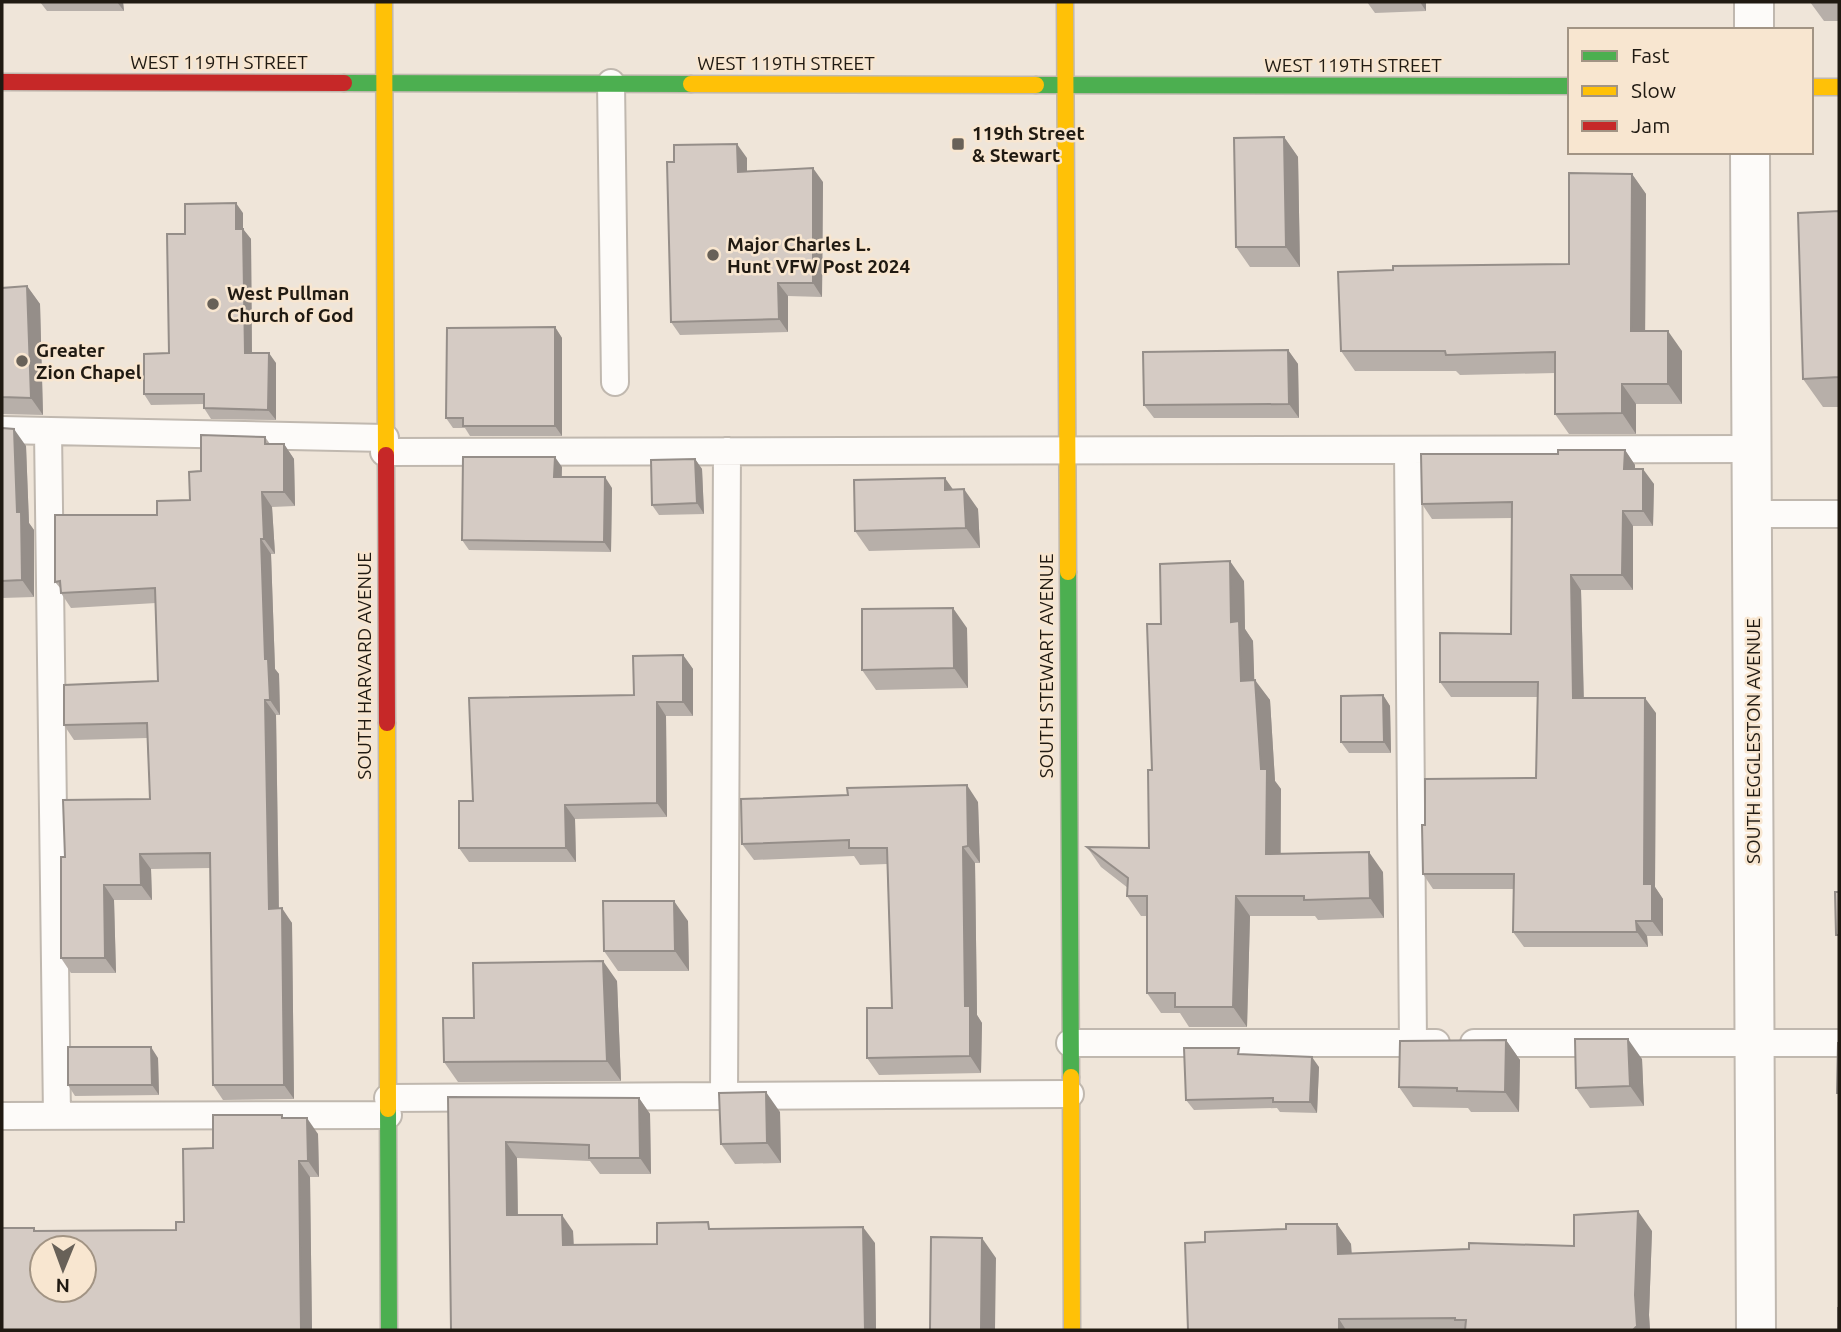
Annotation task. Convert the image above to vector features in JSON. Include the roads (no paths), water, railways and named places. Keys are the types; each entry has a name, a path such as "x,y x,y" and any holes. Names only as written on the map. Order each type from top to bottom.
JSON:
{"street":[{"name":"SOUTH HARVARD AVENUE","path":"384,2 389,1330"},
{"name":"SOUTH STEWART AVENUE","path":"1065,2 1072,1330"},
{"path":"1754,2 1754,28"},
{"name":"WEST 119TH STREET","path":"2,82 1568,86"},
{"path":"1813,87 1839,87"},
{"name":"SOUTH EGGLESTON AVENUE","path":"1750,154 1756,1330"}],"lane":[{"path":"611,83 615,382"},
{"path":"2,430 384,445 727,451 1751,449"},
{"path":"48,431 57,1116"},
{"path":"1408,450 1413,1043"},
{"path":"724,1096 727,451"},
{"path":"1751,514 1839,514"},
{"path":"1070,1043 1839,1043"},
{"path":"2,1115 57,1116 724,1096 1070,1094"}],"place":[{"name":"119th Street & Stewart","path":"958,144"},
{"name":"Major Charles L. Hunt VFW Post 2024","path":"713,255"},
{"name":"West Pullman Church of God","path":"213,304"},
{"name":"Greater Zion Chapel","path":"22,361"}]}
